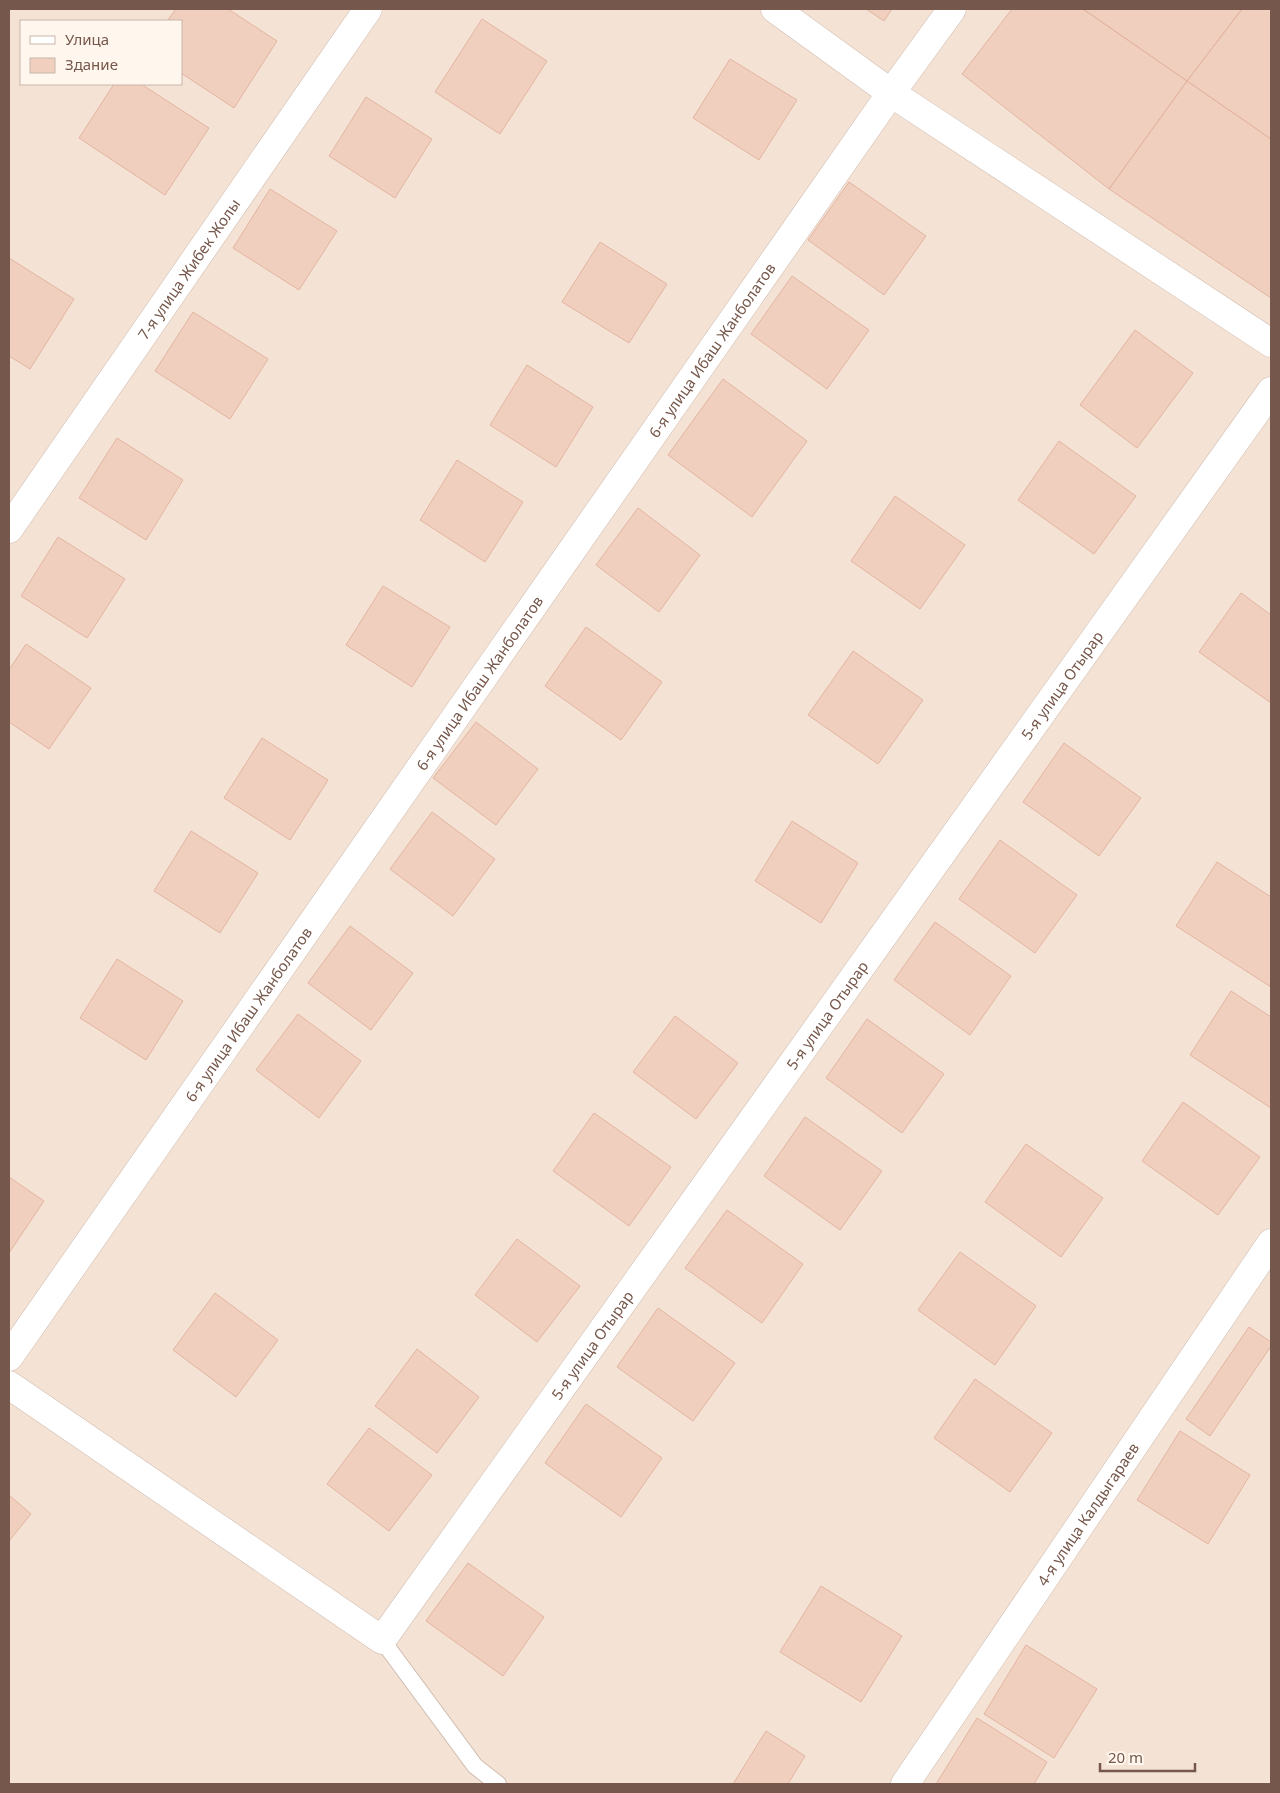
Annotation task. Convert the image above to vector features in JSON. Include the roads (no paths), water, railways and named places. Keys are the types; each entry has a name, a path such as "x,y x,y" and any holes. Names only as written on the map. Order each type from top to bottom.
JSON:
{"street":[{"name":"7-я улица Жибек Жолы","path":"9,529 368,9"},
{"path":"775,9 892,92 1271,343"},
{"name":"6-я улица Ибаш Жанболатов","path":"9,1357 892,92 952,9"},
{"name":"5-я улица Отырар","path":"382,1640 1271,391"},
{"name":"4-я улица Калдыгараев","path":"905,1784 1271,1243"},
{"path":"9,1385 382,1640"}],"lane":[{"path":"382,1640 475,1766 498,1784"}]}
